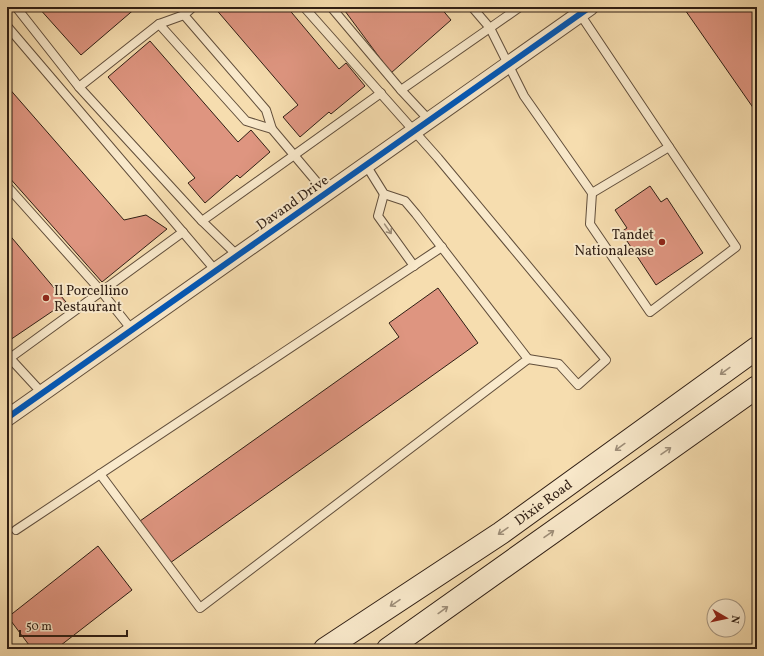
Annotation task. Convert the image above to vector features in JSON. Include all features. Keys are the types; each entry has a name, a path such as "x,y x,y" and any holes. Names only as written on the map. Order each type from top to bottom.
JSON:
{"main road":[{"name":"Dixie Road","path":"326,649 501,532 757,348"},
{"path":"388,649 757,387"}],"street":[{"name":"Davand Drive","path":"7,418 585,10"}],"lane":[{"path":"16,7 79,87 202,221 237,256"},
{"path":"79,87 159,24 184,15 193,7"},
{"path":"304,7 414,131 606,360 578,385 559,364 528,359 405,201 384,194 366,165"},
{"path":"331,7 401,90 429,120"},
{"path":"472,7 490,28 524,96 592,192 590,224 650,312 736,247 669,147 585,10"},
{"path":"401,90 520,7"},
{"path":"184,15 266,110 272,129 326,193"},
{"path":"159,24 246,122 272,129"},
{"path":"7,26 216,270"},
{"path":"202,221 381,93"},
{"path":"592,192 669,147"},
{"path":"7,186 101,292 132,330"},
{"path":"384,194 378,216 414,266"},
{"path":"42,393 8,357 183,232"},
{"path":"16,530 442,247"},
{"path":"100,474 200,608 528,359"}],"building":[{"path":"38,7 137,7 81,55"},
{"path":"214,7 287,7 339,69 346,63 365,86 331,114 329,112 300,137 283,117 298,105"},
{"path":"342,7 440,7 451,20 391,73"},
{"path":"683,7 757,7 757,107 754,109"},
{"path":"150,41 238,142 251,130 270,152 240,178 237,175 205,203 188,183 195,178 108,77"},
{"path":"7,86 124,220 146,215 167,229 102,282 7,175"},
{"name":"Tandet Nationalease","path":"650,186 661,202 667,198 703,253 656,285 621,232 627,228 615,210"},
{"path":"7,232 66,302 7,342"},
{"path":"438,288 478,343 170,563 140,521 399,337 389,323"},
{"path":"98,546 132,590 56,649 32,649 8,617"}],"cycle path":[{"path":"7,418 590,7"}],"place":[{"name":"Tandet Nationalease","path":"662,242"},
{"name":"Il Porcellino Restaurant","path":"46,298"}]}
